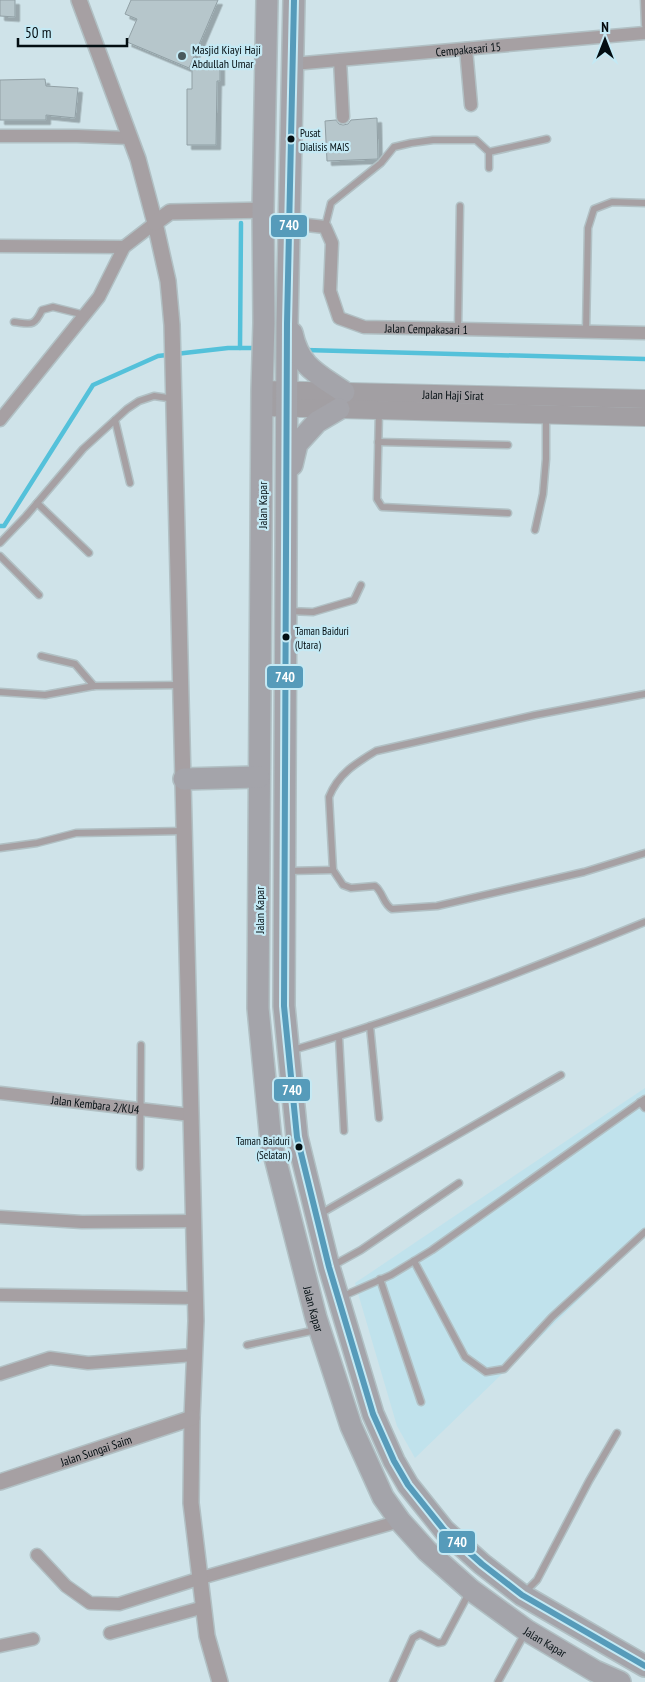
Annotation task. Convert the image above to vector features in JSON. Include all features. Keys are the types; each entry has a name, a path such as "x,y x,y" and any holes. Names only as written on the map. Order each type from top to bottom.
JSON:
{"highway":[{"name":"Jalan Kapar","path":"267,0 263,210 264,324 258,1008 271,1142 320,1330 350,1426 383,1497 400,1521 427,1551 471,1590 526,1630 596,1671 620,1682"},
{"name":"Jalan Kapar","path":"294,0 289,224 289,327 296,367 287,399 284,1006 297,1137 329,1267 373,1414 394,1461 408,1485 444,1530 482,1564 522,1595 645,1666"},
{"path":"286,487 297,444 317,422 342,400 296,367"},
{"path":"261,611 287,611"},
{"path":"184,779 259,777"}],"main road":[{"name":"Jalan Haji Sirat","path":"262,398 342,400 645,399"},
{"name":"Jalan Haji Sirat","path":"342,400 379,410 645,417"}],"street":[{"path":"79,0 138,159 168,281 172,325 196,1298 191,1503 207,1636 220,1682"},
{"name":"Cempakasari 15","path":"293,64 645,33"},
{"path":"466,48 471,104"},
{"path":"340,60 343,117"},
{"path":"0,136 130,138"},
{"path":"0,420 99,297 124,247 170,212 263,210"},
{"path":"289,224 325,227"},
{"name":"Jalan Cempakasari 1","path":"325,227 332,243 330,292 339,318 364,327 645,333"},
{"path":"0,246 124,247"},
{"name":"Jalan Kembara 2/KU4","path":"0,1094 191,1115"},
{"path":"0,1217 82,1222 194,1221"},
{"path":"0,1295 196,1298"},
{"path":"0,1374 50,1358 88,1363 194,1355"},
{"name":"Jalan Sungai Saim","path":"0,1482 192,1418"},
{"path":"37,1556 66,1586 90,1603 119,1604 200,1578 400,1521"},
{"path":"110,1633 204,1607"},
{"path":"0,1646 33,1639"}],"lane":[{"path":"644,0 645,25"},
{"path":"489,152 547,139"},
{"path":"325,227 331,203 381,163 394,147 433,140 476,140 489,152 489,168"},
{"path":"586,332 588,228 594,209 612,202 645,203"},
{"path":"458,329 460,206"},
{"path":"14,322 32,324 37,321 42,310 53,307 85,315"},
{"path":"0,543 37,504 83,449 127,408 139,401 154,396 175,399"},
{"path":"379,410 377,499 382,507 508,513"},
{"path":"535,530 543,494 546,459 546,414"},
{"path":"115,420 130,483"},
{"path":"378,442 508,445"},
{"path":"37,504 89,553"},
{"path":"0,556 39,595"},
{"path":"287,611 313,612 354,600 361,585"},
{"path":"41,656 75,664 94,686"},
{"path":"0,692 46,695 94,686 182,685"},
{"path":"645,694 535,715 376,751 343,773 333,786 329,797 333,870 343,884 350,888 375,886 392,909 437,906 584,872 645,853"},
{"path":"0,848 37,843 76,833 185,831"},
{"path":"284,871 333,870"},
{"path":"289,1051 339,1037 486,984 645,922"},
{"path":"370,1026 379,1118"},
{"path":"339,1037 344,1131"},
{"path":"140,1167 141,1045"},
{"path":"317,1216 561,1075"},
{"path":"338,1299 380,1279 432,1250 643,1100 645,1108"},
{"path":"329,1267 369,1245 459,1183"},
{"path":"414,1261 465,1357 486,1372 504,1369 552,1317 645,1232"},
{"path":"380,1279 421,1402"},
{"path":"247,1345 320,1330"},
{"path":"522,1595 536,1580 617,1433"},
{"path":"393,1682 413,1638 420,1634 438,1643 443,1642 471,1590"},
{"path":"498,1682 526,1630"}],"shaded area":[{"path":"645,1088 645,1236 415,1458 397,1426 355,1283"}],"building":[{"path":"0,0 15,0 15,17 0,16"},
{"path":"131,0 218,0 189,68 127,42 137,19 125,14"},
{"path":"192,63 220,63 220,81 217,81 216,145 187,145 187,89 192,89"},
{"path":"45,79 46,86 78,88 75,118 46,115 46,120 0,120 0,80"},
{"path":"377,118 378,159 327,161 325,121 336,120 339,124 343,125 348,124 351,120"}],"waterway":[{"path":"240,348 241,223"},
{"path":"0,526 4,526 93,385 158,356 228,348 257,348"},
{"path":"305,350 645,359"}],"transit line":[{"name":"740","path":"294,0 287,324 284,1006 297,1137 329,1267 373,1414 394,1461 408,1485 444,1530 482,1564 522,1595 645,1666"}],"place":[{"name":"Masjid Kiayi Haji Abdullah Umar","path":"182,56"},
{"name":"Pusat Dialisis MAIS","path":"291,139"},
{"name":"Taman Baiduri (Utara)","path":"286,637"},
{"name":"Taman Baiduri (Selatan)","path":"299,1147"}]}
